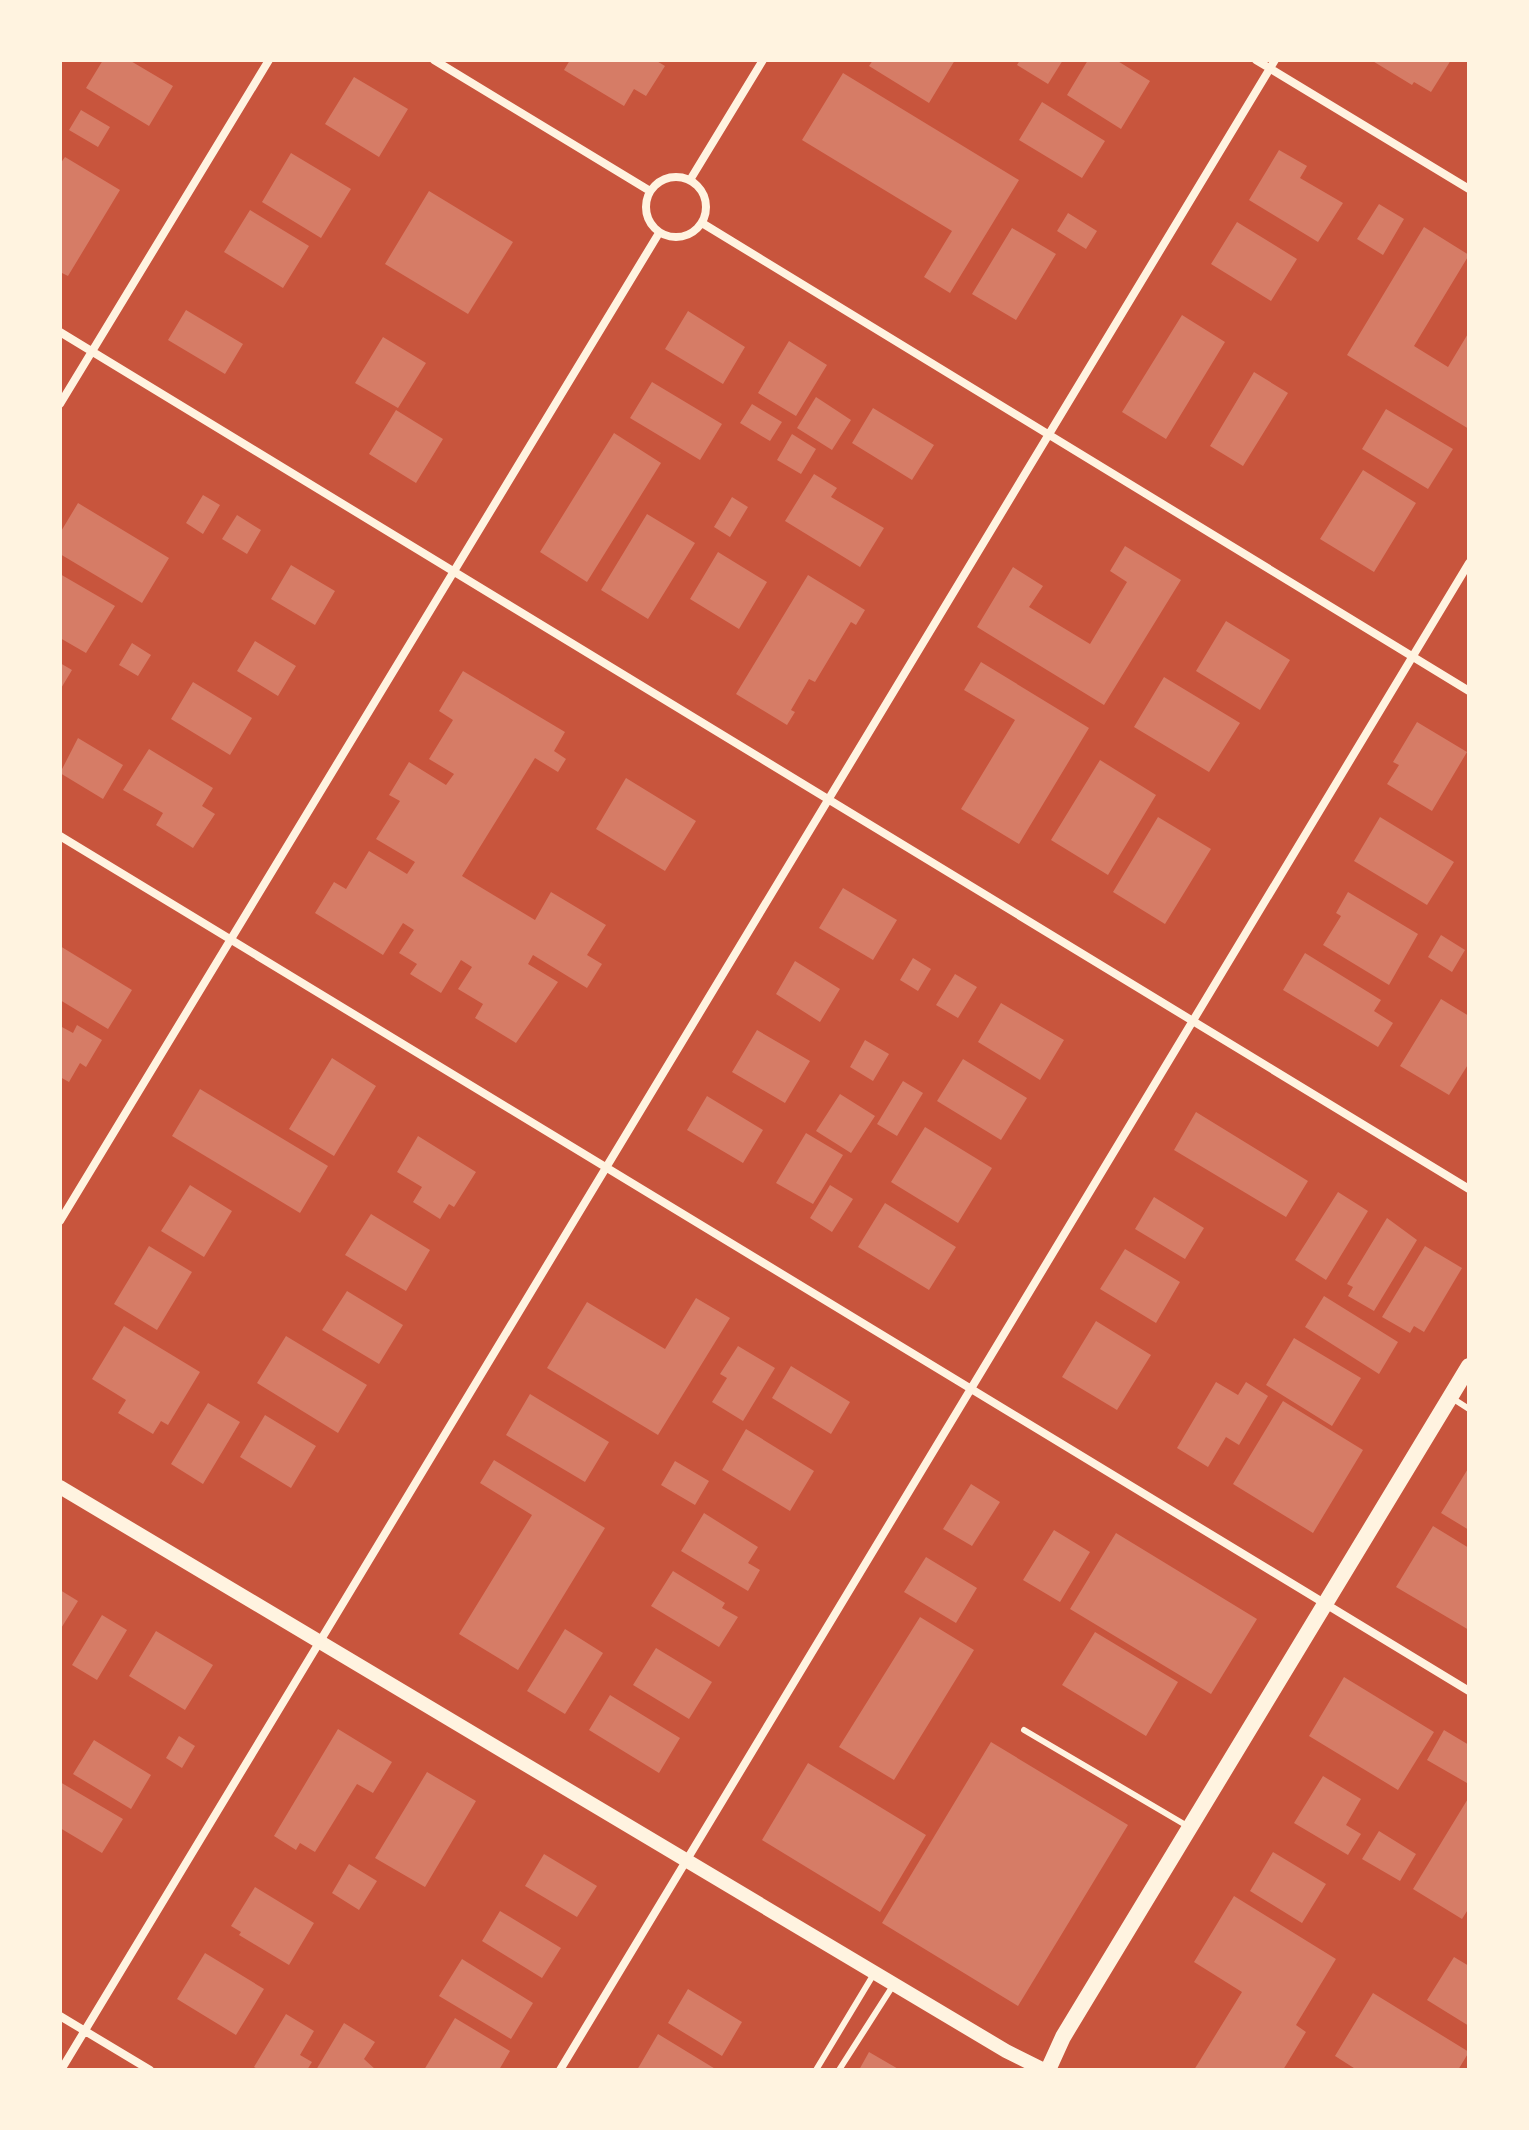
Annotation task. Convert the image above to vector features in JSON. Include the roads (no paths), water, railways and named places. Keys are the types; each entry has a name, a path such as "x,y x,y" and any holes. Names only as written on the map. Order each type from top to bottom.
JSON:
{"main road":[{"path":"1046,2070 1189,1827 1469,1366"}],"street":[{"path":"60,404 269,60"},
{"path":"434,60 650,191"},
{"path":"690,180 763,60"},
{"path":"1256,60 1272,64 1469,189"},
{"path":"61,2070 1272,64"},
{"path":"673,177 690,180 704,195 706,214 702,223 687,236 677,238 659,233 647,218 646,200 650,191 673,177"},
{"path":"702,223 1469,691"},
{"path":"60,1221 659,233"},
{"path":"60,332 1469,1189"},
{"path":"560,2070 1469,563"},
{"path":"60,836 1469,1691"},
{"path":"60,1487 894,1984 1046,2070"},
{"path":"60,2016 150,2070"}],"lane":[{"path":"1451,1396 1469,1409"},
{"path":"1024,1730 1189,1827"},
{"path":"816,2070 875,1972"},
{"path":"839,2070 894,1984"}]}
